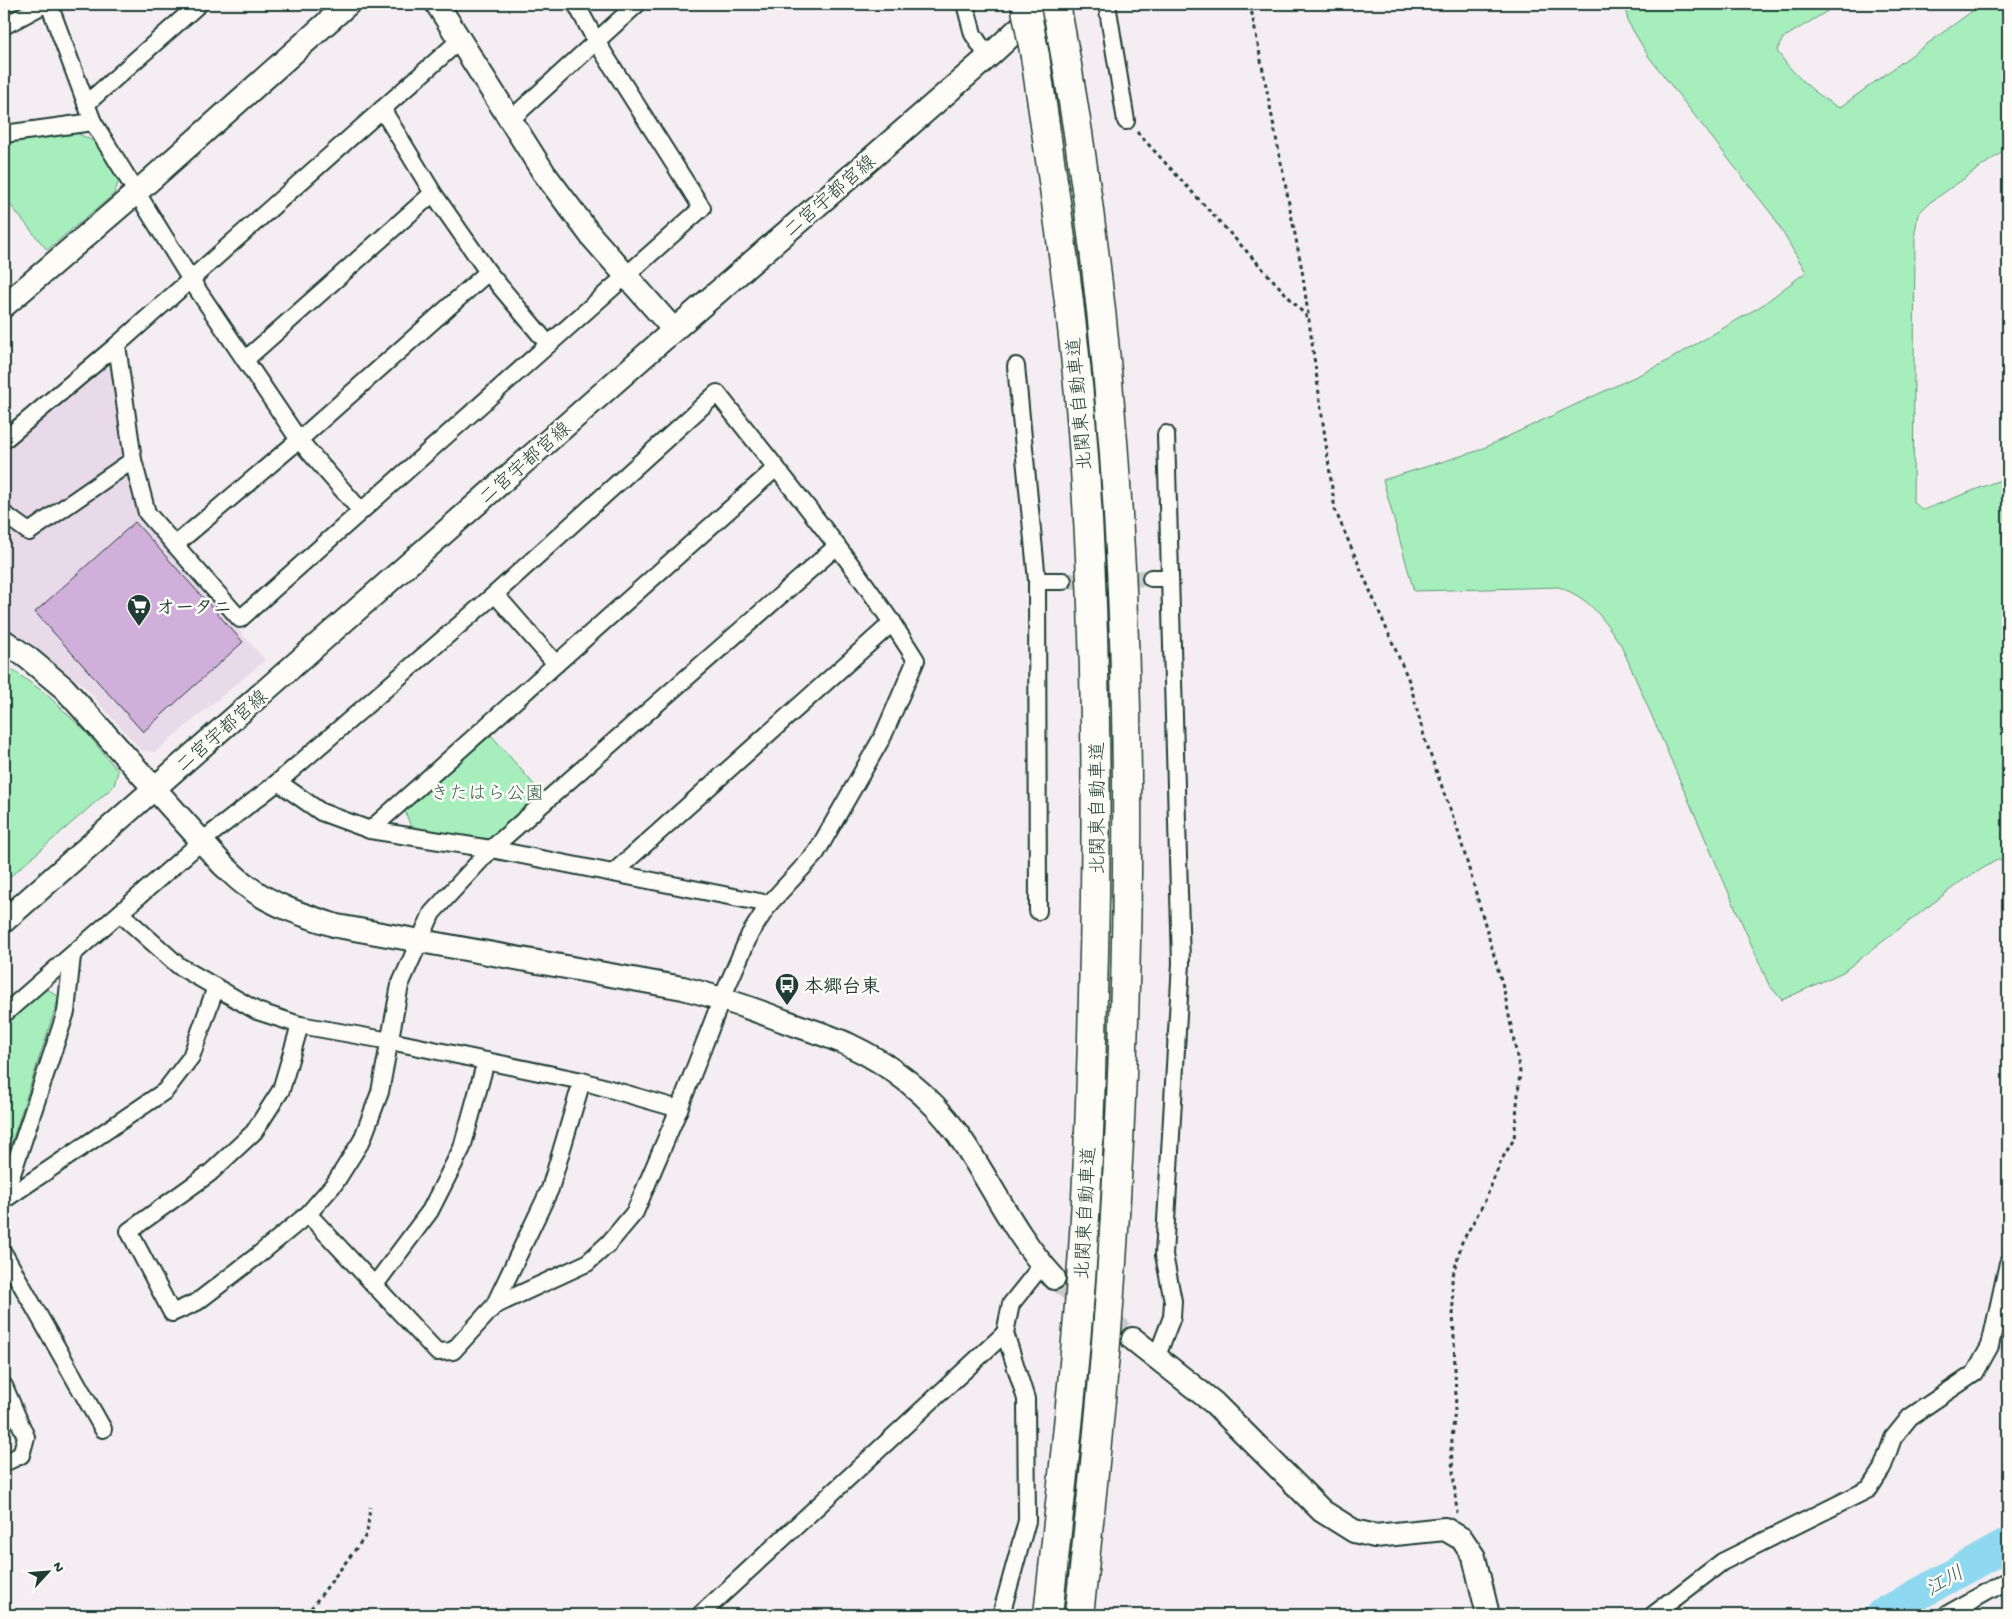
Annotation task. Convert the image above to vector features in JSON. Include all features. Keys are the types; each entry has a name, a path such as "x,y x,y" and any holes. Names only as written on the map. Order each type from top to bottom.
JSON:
{"highway":[{"name":"北関東自動車道","path":"1025,4 1035,56 1063,246 1082,430 1092,608 1097,774 1090,1104 1082,1258 1064,1469 1048,1615"},
{"name":"北関東自動車道","path":"1056,4 1093,236 1112,429 1122,598 1127,774 1126,911 1120,1110 1109,1303 1095,1467 1079,1615"}],"street":[{"path":"4,26 47,4 93,122 191,280 299,440 361,511"},
{"path":"86,104 199,4"},
{"path":"4,306 137,192 348,4"},
{"path":"437,4 544,173 581,223 674,330"},
{"path":"117,345 133,460 147,513 240,619 702,208 596,41 576,4"},
{"path":"510,120 637,4"},
{"path":"966,4 973,34 988,57"},
{"name":"二宮宇都宮線","path":"4,921 674,330 988,57 1045,4"},
{"path":"1107,4 1126,121"},
{"path":"4,440 117,345 460,40"},
{"path":"382,109 433,193 488,272 548,344"},
{"path":"4,134 93,122"},
{"path":"245,360 433,193"},
{"path":"175,545 299,440 488,272"},
{"path":"1016,366 1037,581 1038,911"},
{"path":"4,1014 202,841 278,782 495,594 717,392 837,546 892,622 916,660 883,736 816,853 769,904 750,934 722,998 679,1109 634,1212 609,1243 587,1263 494,1306"},
{"path":"1158,1356 1172,1317 1173,1301 1164,1255 1181,963 1166,434"},
{"path":"4,514 29,532 133,460"},
{"path":"370,830 776,468"},
{"path":"300,1024 281,1090 254,1132 210,1174 129,1231 172,1313 197,1302 257,1256 308,1214 335,1183 362,1140 380,1092 400,985 432,913 491,849 837,546"},
{"path":"1151,578 1170,578"},
{"path":"1037,581 1063,581"},
{"path":"495,594 556,664"},
{"path":"613,873 892,622"},
{"path":"4,641 64,688 223,864 247,886 269,900 298,913 336,926 683,988 722,998 848,1044 903,1077 926,1099 955,1130 982,1170 1019,1233 1048,1271 1011,1304 1005,1333 1026,1399 1027,1520 1001,1615"},
{"path":"278,782 321,812 370,830 491,849 769,904"},
{"path":"120,913 179,966 257,1011 300,1024 582,1081 679,1109"},
{"path":"4,1199 66,1012 72,956"},
{"path":"4,1199 165,1091 191,1056 216,987"},
{"path":"374,1286 430,1211 462,1148 486,1061"},
{"path":"308,1214 437,1352 453,1351 494,1306 550,1189 582,1081"},
{"path":"4,1254 103,1430"},
{"path":"1653,1615 1722,1562 1869,1489 1882,1469 1893,1438 1910,1417 1975,1373 1990,1346 2008,1263"},
{"path":"700,1615 1005,1333"},
{"path":"1133,1339 1158,1356 1214,1403 1322,1511 1354,1531 1375,1536 1445,1529 1462,1538 1474,1557 1488,1615"},
{"path":"4,1386 26,1437 21,1455 4,1463"},
{"path":"1946,1615 2008,1580"}],"path":[{"path":"1250,4 1302,270 1335,510 1410,683 1425,740 1458,831 1504,990 1520,1072 1514,1139 1502,1159 1484,1203 1462,1242 1452,1279 1456,1398 1451,1450 1457,1514 1462,1538"},
{"path":"1126,121 1308,317"},
{"path":"306,1615 367,1534 370,1508"}],"shaded area":[{"path":"100,367 111,368 139,517 265,660 155,752 141,750 84,686 4,625 4,451"}],"green space":[{"path":"1625,4 1839,4 1783,38 1777,51 1805,83 1839,108 1982,4 2008,4 2008,148 1929,203 1918,214 1915,232 1913,502 1923,510 2008,477 2008,862 1997,860 1963,880 1843,972 1782,1000 1769,985 1621,645 1601,617 1580,597 1559,587 1414,591 1383,480 1477,451 1662,364 1761,306 1806,272 1773,216 1649,57 1628,22"},
{"path":"73,131 95,142 119,180 114,194 47,250 4,197 4,141"},
{"path":"4,664 45,693 85,731 118,771 114,786 4,882"},
{"name":"きたはら公園","path":"491,735 543,795 498,836 484,841 411,827 405,811"},
{"path":"46,988 59,997 4,1166 4,1025"}],"building":[{"name":"オータニ","path":"135,522 243,642 143,732 35,612"}],"waterway":[{"name":"江川","path":"1881,1615 2008,1544"}],"tunnel":[{"path":"1063,581 1151,578"},
{"path":"1054,1278 1133,1339"}],"place":[{"name":"オータニ","path":"139,627"},
{"name":"本郷台東","path":"787,1006"}]}
